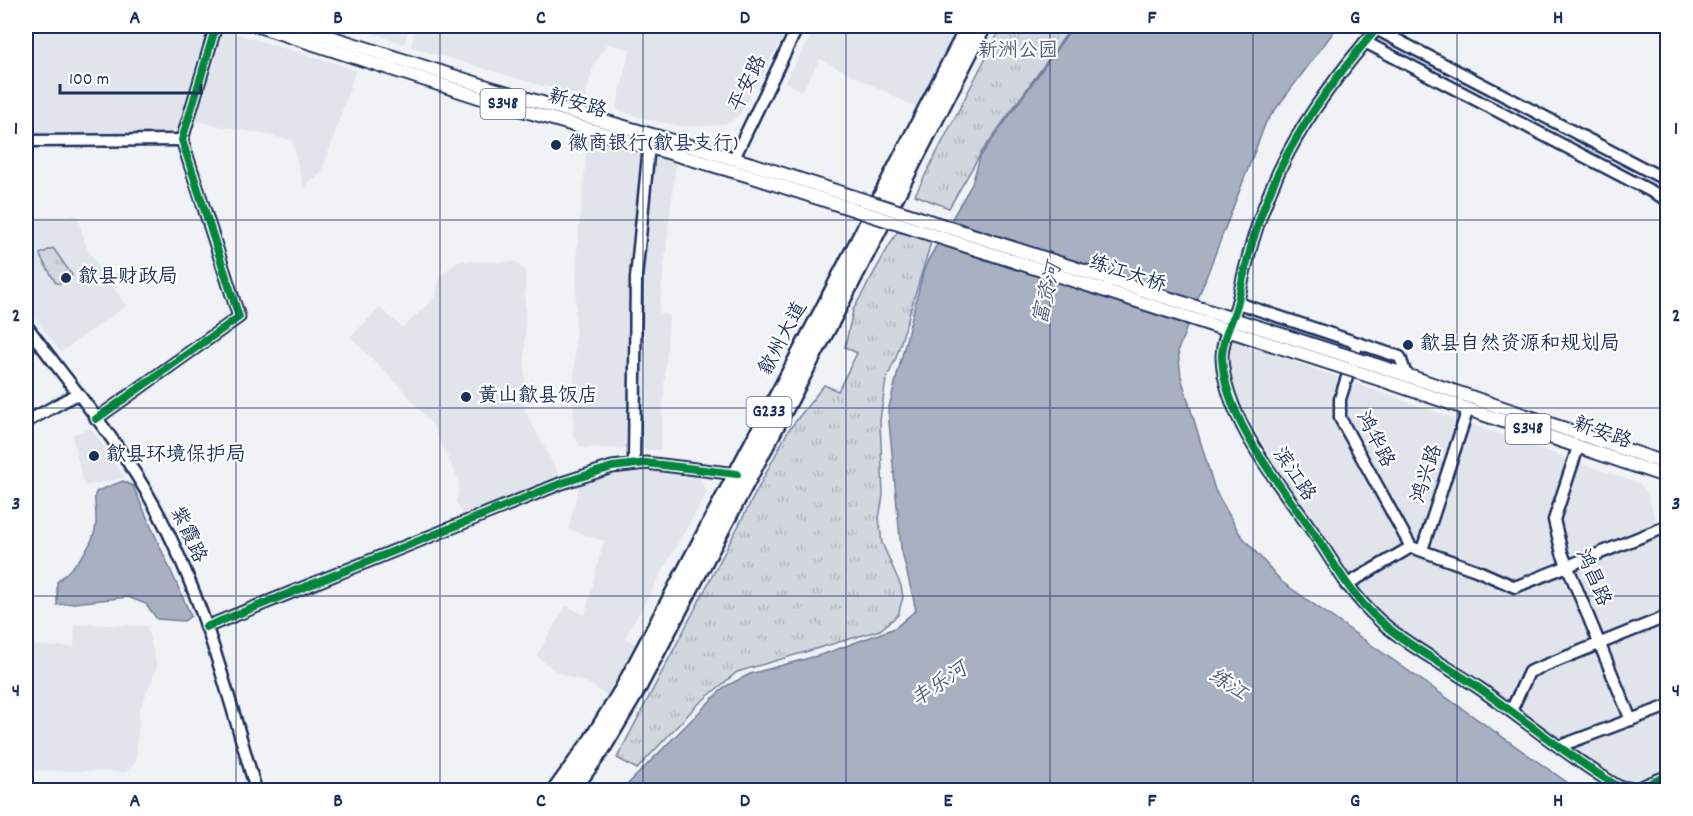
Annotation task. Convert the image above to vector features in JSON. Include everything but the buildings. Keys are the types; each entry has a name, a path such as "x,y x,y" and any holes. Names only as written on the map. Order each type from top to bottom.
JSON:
{"highway":[{"name":"歙州大道","path":"556,790 619,697 969,26"},
{"name":"歙州大道","path":"572,790 603,747 634,695 835,314 983,26"}],"main road":[{"name":"新安路","path":"258,26 491,101 648,146 753,170"},
{"name":"新安路","path":"296,26 494,89 734,158 753,170"},
{"name":"练江大桥","path":"753,170 1389,376"},
{"name":"新安路","path":"1389,376 1406,375 1668,464"},
{"name":"新安路","path":"1389,376 1468,409 1668,477"}],"street":[{"path":"96,419 239,317 182,140 216,26"},
{"name":"平安路","path":"734,158 798,26"},
{"path":"1378,27 1668,181"},
{"name":"滨江路","path":"1378,27 1315,105 1281,166 1253,235 1238,303 1222,348 1226,380 1238,411 1269,471 1308,525 1346,585 1380,621 1606,779 1626,789 1636,789 1668,776"},
{"path":"1365,42 1668,200"},
{"path":"26,141 182,140"},
{"path":"634,463 636,278 648,146"},
{"path":"1238,303 1400,357 1406,375"},
{"name":"紫霞路","path":"26,325 127,461 156,510 206,627 256,790"},
{"name":"鸿华路","path":"1358,343 1340,399 1340,418 1416,549"},
{"path":"26,422 77,394"},
{"name":"鸿兴路","path":"1416,549 1468,409"},
{"name":"鸿昌路","path":"1578,447 1554,519 1557,540 1631,720"},
{"path":"206,627 562,483 612,467 634,463 657,463 736,474"},
{"path":"1346,585 1416,549 1476,570 1515,587 1668,526"},
{"path":"1511,711 1529,672 1668,616"},
{"path":"1560,746 1668,705"}],"shaded area":[{"path":"26,26 207,26 177,128 168,133 26,134"},
{"path":"352,26 408,26 405,44"},
{"path":"415,26 783,26 788,29 739,115 729,123 681,126 644,119 616,109 630,49 608,44 594,64 585,98 411,47"},
{"path":"816,26 956,26 917,108 820,59 802,91 785,82"},
{"path":"224,30 356,70 321,174 309,182 304,189 292,140 195,121"},
{"path":"588,135 676,163 659,312 669,316 660,450 581,447 573,435 577,250"},
{"name":"歙县财政局","path":"77,215 87,249 126,306 61,352 26,307 26,217"},
{"name":"黄山歙县饭店","path":"458,261 517,262 525,271 525,411 562,480 465,518 456,502 460,483 433,426 396,382 350,337 380,308 403,328 436,296 439,277"},
{"path":"1233,340 1640,484 1647,493 1667,555 1667,772 1636,785 1615,781 1378,615 1345,581 1241,407 1226,370"},
{"name":"歙县环境保护局","path":"91,428 124,476 120,479 84,486 72,435"},
{"path":"631,468 698,476 707,492 625,638 635,644 607,696 590,684 559,673 536,656 566,606 585,615 604,541 568,529 580,483"},
{"path":"75,624 147,626 157,667 139,711 136,762 126,772 26,770 26,645 74,647"}],"green space":[{"name":"新洲公园","path":"1002,26 1072,26 981,153 949,208 915,195"},
{"path":"897,232 932,239 896,358 886,380 880,420 883,496 879,518 882,543 901,586 903,597 898,615 880,630 737,672 696,706 637,769 617,758 788,431 824,385 838,391 857,353 845,347 853,310"},
{"path":"53,248 72,275 62,283 56,283 41,258 40,254"}],"water":[{"path":"1073,26 1338,26 1266,122 1178,350 1181,377 1215,490 1240,534 1282,582 1578,790 622,790 724,687 750,674 824,654 895,628 916,610 901,548 888,411 923,273 928,260 972,184 980,157"},
{"path":"123,481 133,486 191,616 184,621 157,619 146,604 128,597 57,605 57,582 82,556 95,532 95,494 97,491"}],"cycle path":[{"path":"96,419 239,317 182,140 216,26"},
{"path":"1379,26 1328,90 1307,121 1272,186 1259,221 1223,350 1225,379 1232,402 1253,446 1348,585 1389,629 1479,688 1566,752 1619,787 1636,789 1668,776"},
{"path":"206,627 562,483 612,467 646,463 737,474"}],"place":[{"name":"徽商银行(歙县支行)","path":"556,145"},
{"name":"歙县财政局","path":"66,278"},
{"name":"歙县自然资源和规划局","path":"1408,345"},
{"name":"黄山歙县饭店","path":"466,397"},
{"name":"歙县环境保护局","path":"94,456"}],"water label":[{"name":"富资河","path":"1049,294"},
{"name":"丰乐河","path":"940,686"},
{"name":"练江","path":"1227,686"}]}
